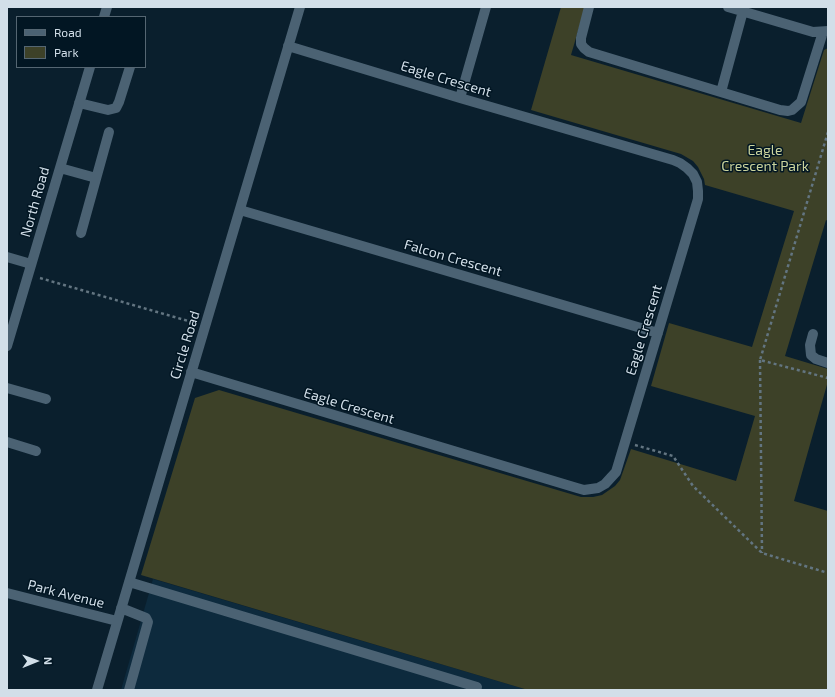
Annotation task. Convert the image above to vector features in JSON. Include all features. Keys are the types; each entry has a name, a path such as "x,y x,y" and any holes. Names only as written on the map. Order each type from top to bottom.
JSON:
{"street":[{"name":"Circle Road","path":"97,690 300,7"},
{"path":"460,98 486,7"},
{"path":"589,7 581,32 581,44 589,52 780,110 792,110 801,102 826,31 813,32 728,7"},
{"path":"721,92 743,11"},
{"name":"Eagle Crescent","path":"191,372 584,490 598,488 612,479 616,472 698,199 697,182 688,168 672,160 288,46"},
{"name":"North Road","path":"7,346 90,68"},
{"path":"79,103 108,110 116,108 130,68"},
{"path":"81,233 109,132"},
{"path":"60,168 96,178"},
{"name":"Falcon Crescent","path":"240,210 658,333"},
{"path":"7,257 31,264"},
{"path":"814,334 810,345 811,355 816,359 828,363"},
{"path":"7,388 46,399"},
{"path":"7,442 36,451"},
{"path":"129,582 477,687"},
{"name":"Park Avenue","path":"7,593 117,621"},
{"path":"121,608 146,618 148,622 129,690"}],"path":[{"path":"762,553 760,360 828,132"},
{"path":"28,274 205,326"},
{"path":"760,360 828,378"},
{"path":"625,442 673,456 692,486 762,553 828,573"}],"shaded area":[{"path":"153,579 528,690 121,690"}],"green space":[{"name":"Eagle Crescent Park","path":"561,7 585,7 571,55 801,123 824,50 828,48 828,221 826,220 785,356 828,369 828,381 794,501 828,511 828,690 528,690 141,575 195,398 219,390 581,497 602,495 615,486 620,480 631,449 736,481 755,416 651,386 669,323 752,347 794,211 705,185 704,179 698,167 693,161 681,154 531,110"}]}
